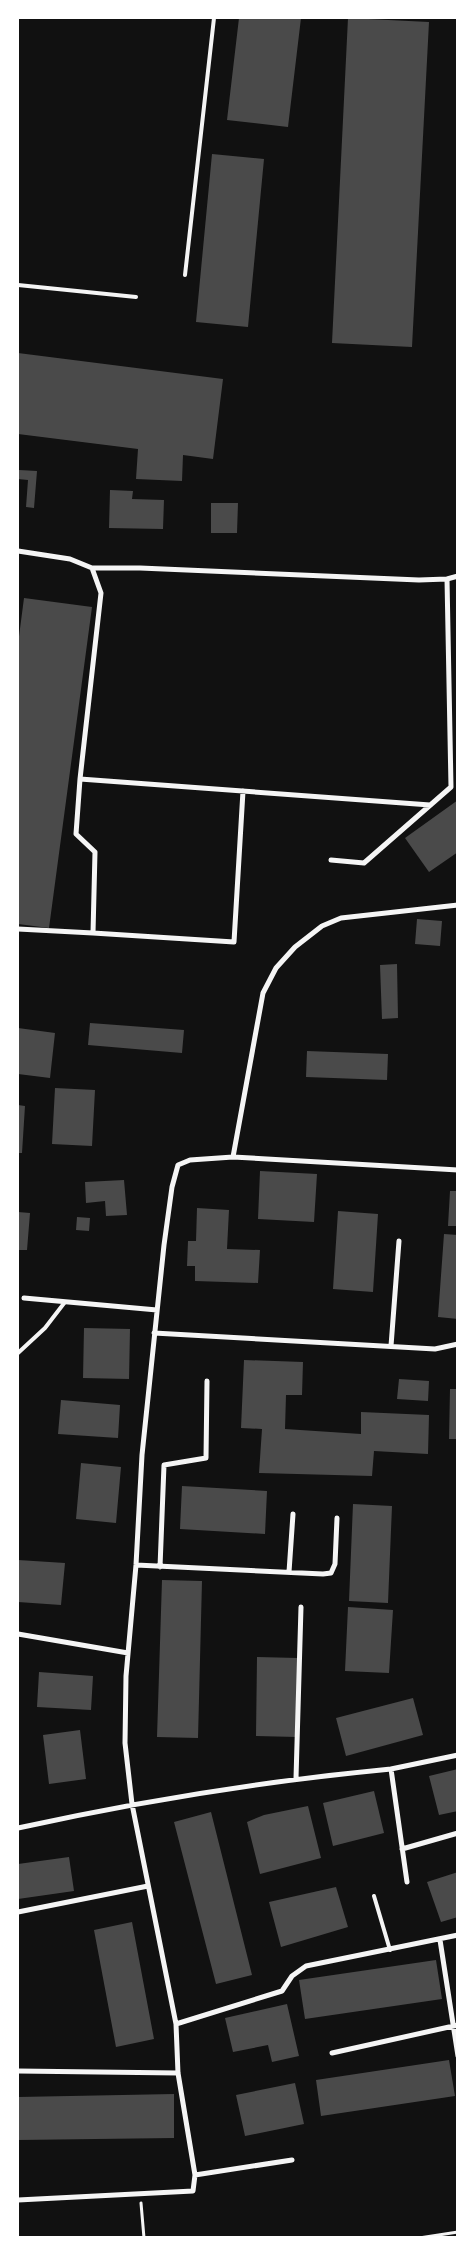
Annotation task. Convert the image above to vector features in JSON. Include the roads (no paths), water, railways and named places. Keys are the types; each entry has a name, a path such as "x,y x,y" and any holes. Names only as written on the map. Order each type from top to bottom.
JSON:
{"street":[{"path":"18,550 70,560 92,568 140,568 447,580 458,576"},
{"path":"92,568 101,593 80,779 76,834 95,852 93,934"},
{"path":"331,860 364,863 451,787 447,580"},
{"path":"80,779 430,805"},
{"path":"18,929 234,942 243,792"},
{"path":"233,1157 263,993 276,968 302,942 322,926 341,918 458,906"},
{"path":"18,2200 193,2191 195,2175 178,2073 176,2024 132,1804 125,1743 128,1653 136,1565 142,1455 154,1333 172,1187 178,1165 190,1160 233,1157 458,1170"},
{"path":"391,1346 399,1241"},
{"path":"24,1298 158,1310"},
{"path":"154,1333 435,1349 458,1344"},
{"path":"160,1567 164,1465 206,1458 207,1381"},
{"path":"289,1572 293,1514"},
{"path":"136,1565 323,1574 331,1572 334,1564 337,1518"},
{"path":"296,1778 301,1607"},
{"path":"18,1634 128,1653"},
{"path":"18,1828 132,1804 296,1778 391,1769 458,1755"},
{"path":"391,1769 407,1882"},
{"path":"402,1849 458,1833"},
{"path":"18,1912 148,1886"},
{"path":"176,2024 282,1991 292,1976 306,1966 458,1935"},
{"path":"440,1940 455,2026 458,2056"},
{"path":"332,2053 455,2026"},
{"path":"18,2071 178,2073"},
{"path":"195,2175 292,2160"}],"lane":[{"path":"186,275 214,18"},
{"path":"18,285 136,297"},
{"path":"18,1353 20,1348 45,1328 65,1302"},
{"path":"374,1896 390,1950"}]}
